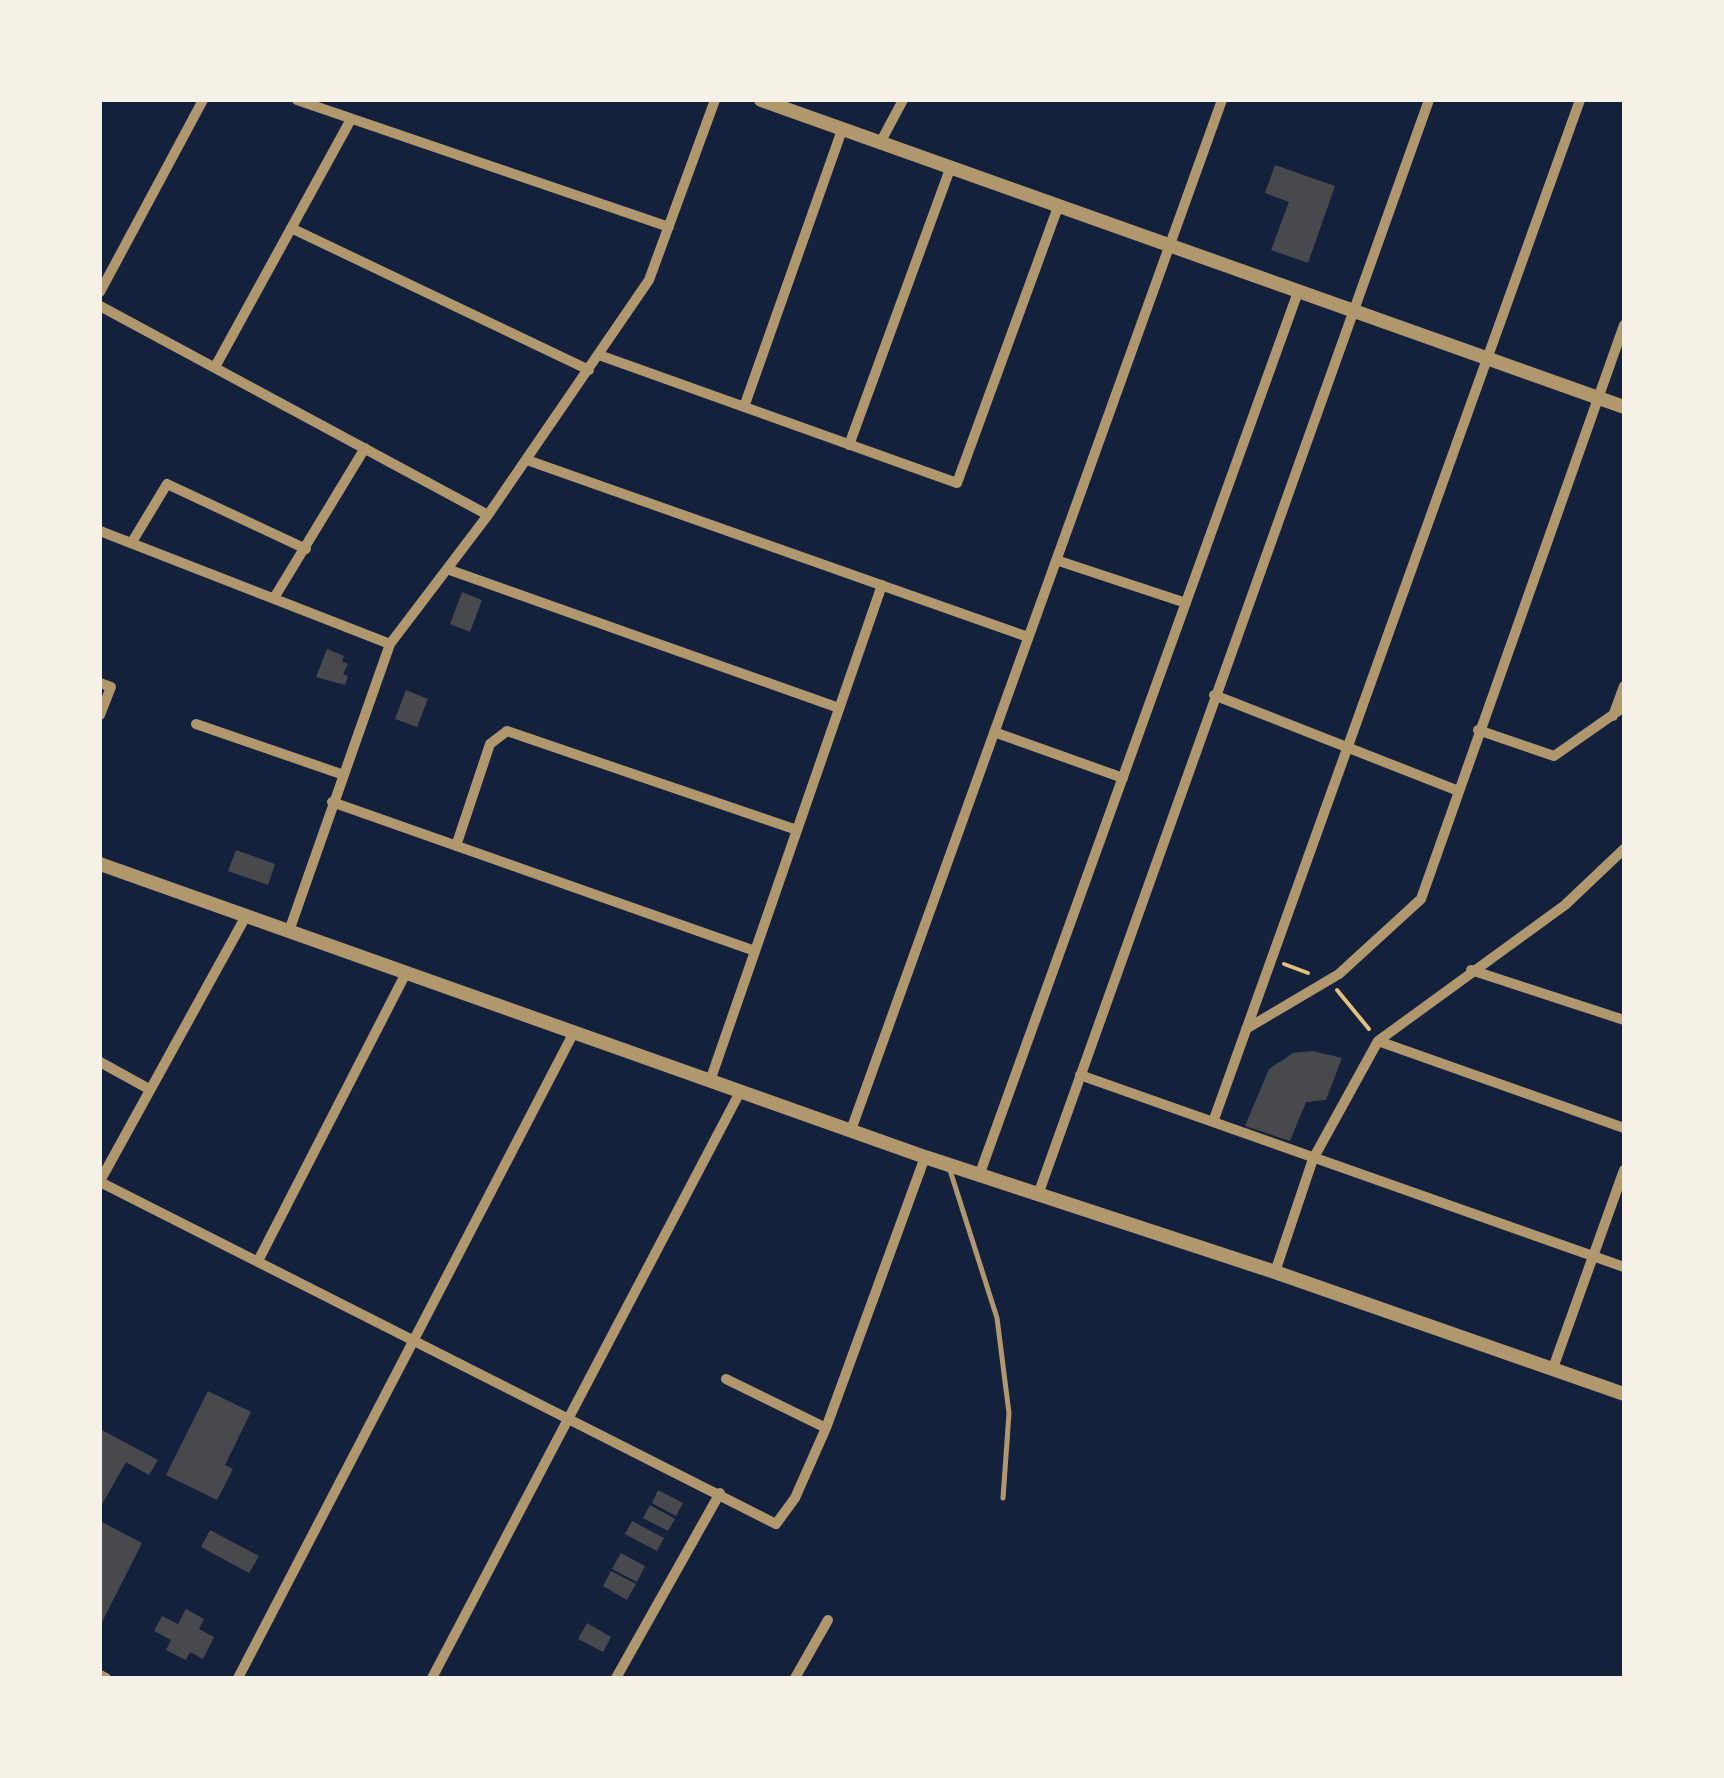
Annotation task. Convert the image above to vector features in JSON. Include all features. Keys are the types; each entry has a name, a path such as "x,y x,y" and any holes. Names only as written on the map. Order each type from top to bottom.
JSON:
{"street":[{"path":"298,100 350,121 669,227"},
{"path":"289,931 341,774 390,644 488,515 649,280 715,100"},
{"path":"761,100 1624,407"},
{"path":"880,143 903,100"},
{"path":"851,1130 1222,100"},
{"path":"1040,1192 1214,695 1430,100"},
{"path":"1213,1122 1580,100"},
{"path":"100,292 201,101"},
{"path":"215,368 350,121"},
{"path":"744,407 842,130"},
{"path":"849,445 950,168"},
{"path":"599,355 957,484 1058,207"},
{"path":"291,228 589,370"},
{"path":"980,1174 1298,292"},
{"path":"100,306 488,515"},
{"path":"1245,1030 1339,974 1421,899 1456,790 1624,325"},
{"path":"274,598 365,448"},
{"path":"527,460 1028,637"},
{"path":"132,542 167,484 306,549"},
{"path":"100,531 390,644"},
{"path":"1056,560 1186,602"},
{"path":"446,568 839,708"},
{"path":"710,1081 882,586"},
{"path":"100,683 111,687 100,715"},
{"path":"1612,717 1624,686"},
{"path":"1214,695 1456,790"},
{"path":"1478,730 1554,756 1624,708"},
{"path":"196,724 341,774"},
{"path":"456,846 490,744 507,731 797,830"},
{"path":"994,732 1123,778"},
{"path":"332,802 755,951"},
{"path":"1275,1272 1313,1159 1378,1041 1564,905 1624,849"},
{"path":"100,864 924,1156 1040,1192 1624,1394"},
{"path":"246,916 100,1181 776,1524 796,1498 826,1428 924,1156"},
{"path":"1471,970 1624,1020"},
{"path":"258,1261 406,973"},
{"path":"238,1678 417,1341 574,1032"},
{"path":"1378,1041 1624,1128"},
{"path":"100,1062 149,1089"},
{"path":"1080,1075 1624,1267"},
{"path":"432,1678 740,1092"},
{"path":"1553,1368 1624,1170"},
{"path":"726,1379 826,1428"},
{"path":"616,1678 720,1494"},
{"path":"794,1678 828,1620"}],"lane":[{"path":"948,1164 997,1318 1009,1413 1003,1498"}],"building":[{"path":"1275,165 1335,186 1308,263 1271,250 1289,202 1265,193"},
{"path":"462,592 482,600 470,632 450,624"},
{"path":"327,649 344,656 342,661 348,664 343,674 348,676 345,685 316,677"},
{"path":"406,690 428,699 417,727 395,719"},
{"path":"236,850 275,864 268,885 228,871"},
{"path":"1313,1051 1342,1058 1326,1100 1306,1102 1290,1141 1245,1126 1269,1069 1293,1053"},
{"path":"208,1391 251,1412 225,1465 233,1469 217,1500 166,1475"},
{"path":"100,1429 158,1460 149,1475 126,1462 100,1508"},
{"path":"658,1490 683,1503 676,1516 652,1503"},
{"path":"650,1505 675,1519 668,1531 643,1518"},
{"path":"100,1521 142,1543 100,1626"},
{"path":"632,1521 664,1538 657,1551 625,1534"},
{"path":"210,1530 259,1556 249,1573 201,1547"},
{"path":"621,1553 645,1566 637,1582 612,1569"},
{"path":"611,1571 636,1584 627,1600 603,1586"},
{"path":"186,1609 204,1619 199,1629 214,1637 203,1659 190,1652 186,1660 166,1650 171,1640 154,1631 162,1616 178,1624"},
{"path":"587,1623 611,1637 603,1652 578,1639"}]}
